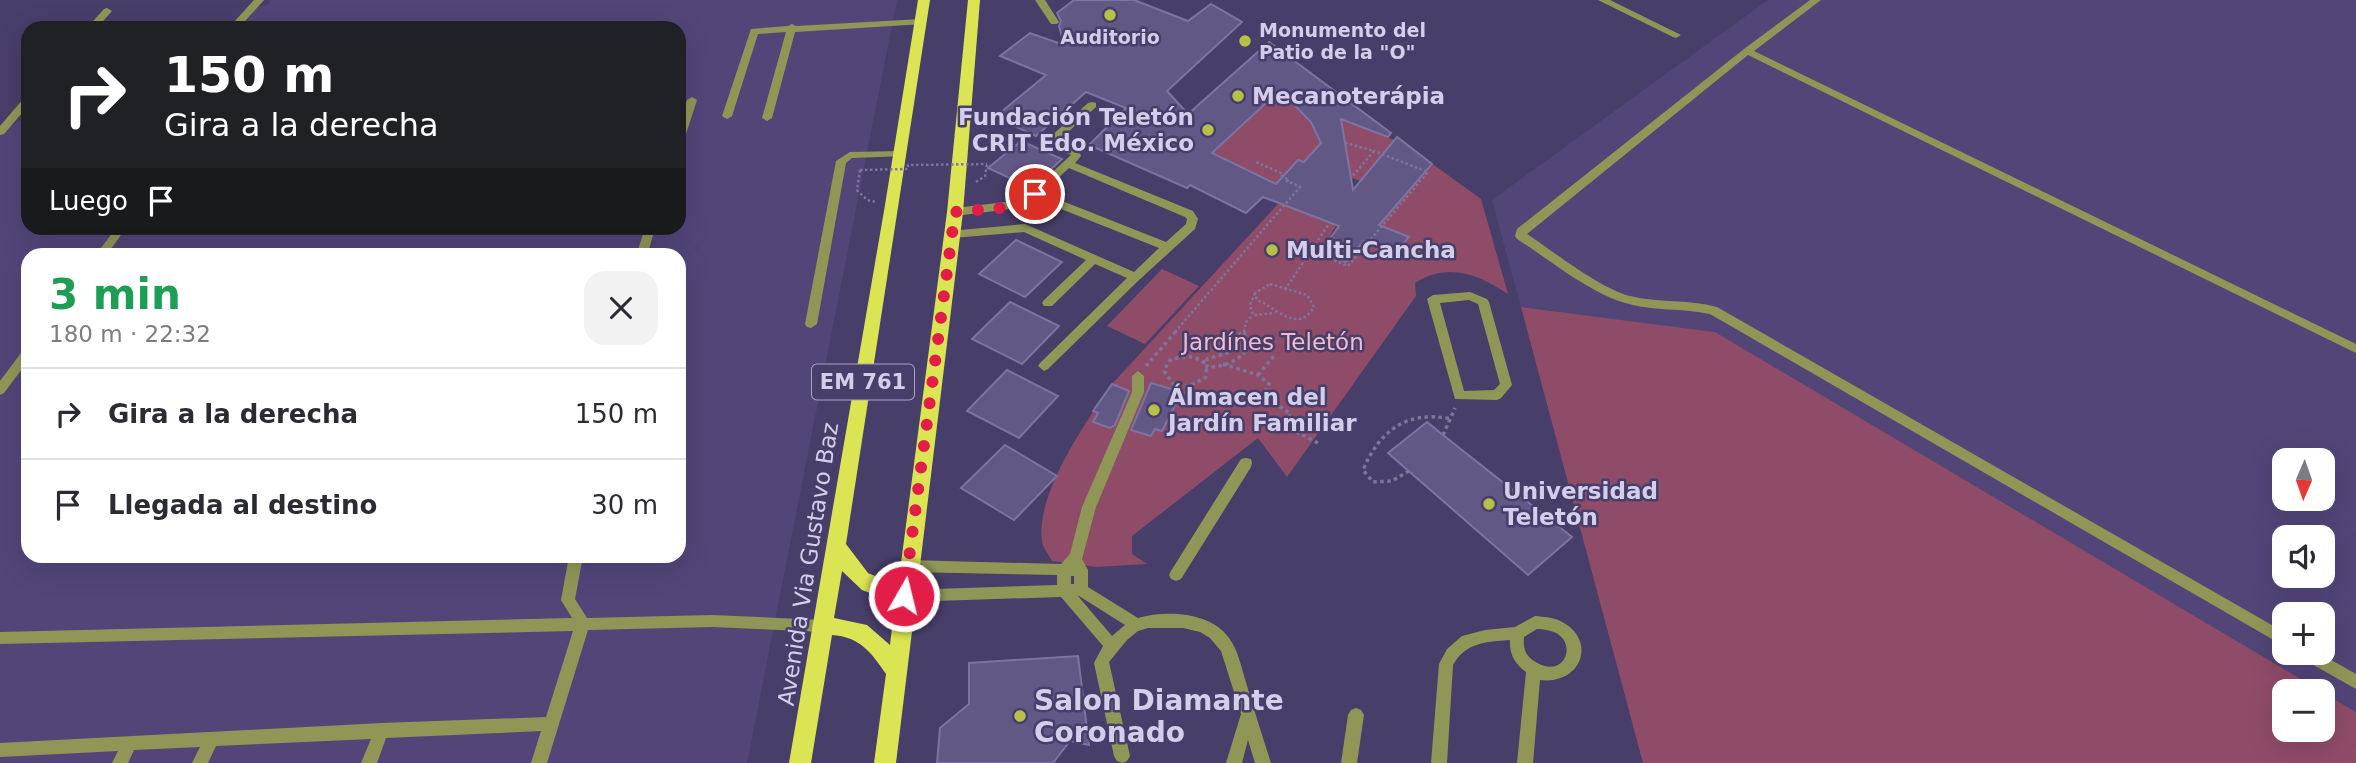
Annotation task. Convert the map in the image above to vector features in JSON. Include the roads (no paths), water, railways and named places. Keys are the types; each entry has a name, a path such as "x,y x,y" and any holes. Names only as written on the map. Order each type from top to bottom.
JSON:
{"main road":[{"name":"Avenida Via Gustavo Baz","path":"800,763 924,0"},
{"name":"EM 761","path":"885,763 904,596 953,234 974,0"},
{"path":"835,542 857,579 872,588 904,596"},
{"path":"823,626 863,631 879,646 896,672"}],"street":[{"path":"240,21 259,0"},
{"path":"1040,0 1054,22"},
{"path":"1604,0 1676,35"},
{"path":"1816,0 1747,51 1521,232 1521,236 1610,294 1632,301 1689,305 1713,310 2272,633"},
{"path":"98,21 107,11"},
{"path":"727,116 754,31 921,22"},
{"path":"767,118 792,27"},
{"path":"1747,51 2356,349"},
{"path":"686,118 692,100"},
{"path":"955,212 1020,206 1077,155 1054,144 1053,140 1092,105"},
{"path":"0,132 21,108"},
{"path":"811,324 841,161 850,155 901,154"},
{"path":"1044,366 1191,226 1193,219 1189,214 1068,164"},
{"path":"1035,194 1167,247"},
{"path":"953,234 1025,228 1135,277"},
{"path":"1048,303 1092,260"},
{"path":"1470,296 1483,302 1506,386 1504,391 1497,395 1459,396 1433,299 1470,296"},
{"path":"0,390 21,362"},
{"path":"1081,590 1079,563 1088,507 1138,392 1138,376"},
{"path":"1176,575 1246,463"},
{"path":"575,563 568,600 583,623"},
{"path":"908,566 1064,569 1079,563"},
{"path":"1064,569 1064,590 1112,646"},
{"path":"904,596 1081,590 1138,625"},
{"path":"0,638 712,621 823,626"},
{"path":"1122,756 1101,671 1103,658 1112,646 1138,625 1163,621 1207,629 1222,639 1230,654 1263,763"},
{"path":"1535,622 1557,626 1573,642 1576,652 1574,662 1558,674 1534,670 1518,653 1518,633 1535,622"},
{"path":"539,763 583,623"},
{"path":"1439,763 1446,664 1452,650 1464,639 1518,633"},
{"path":"2327,665 2356,682"},
{"path":"1525,763 1534,670"},
{"path":"1234,763 1248,713"},
{"path":"1349,763 1356,715"},
{"path":"0,750 551,724"},
{"path":"369,763 382,730"},
{"path":"200,763 211,739"},
{"path":"120,763 130,743"}],"place":[{"name":"Auditorio","path":"1110,15"},
{"name":"Monumento del Patio de la \"O\"","path":"1245,41"},
{"name":"Mecanoterápia","path":"1238,96"},
{"name":"Fundación Teletón CRIT Edo. México","path":"1208,130"},
{"name":"Multi-Cancha","path":"1272,250"},
{"name":"Álmacen del Jardín Familiar","path":"1154,410"},
{"name":"Universidad Teletón","path":"1489,504"},
{"name":"Salon Diamante Coronado","path":"1020,716"}],"park label":[{"name":"Jardínes Teletón","path":"1273,342"}]}
